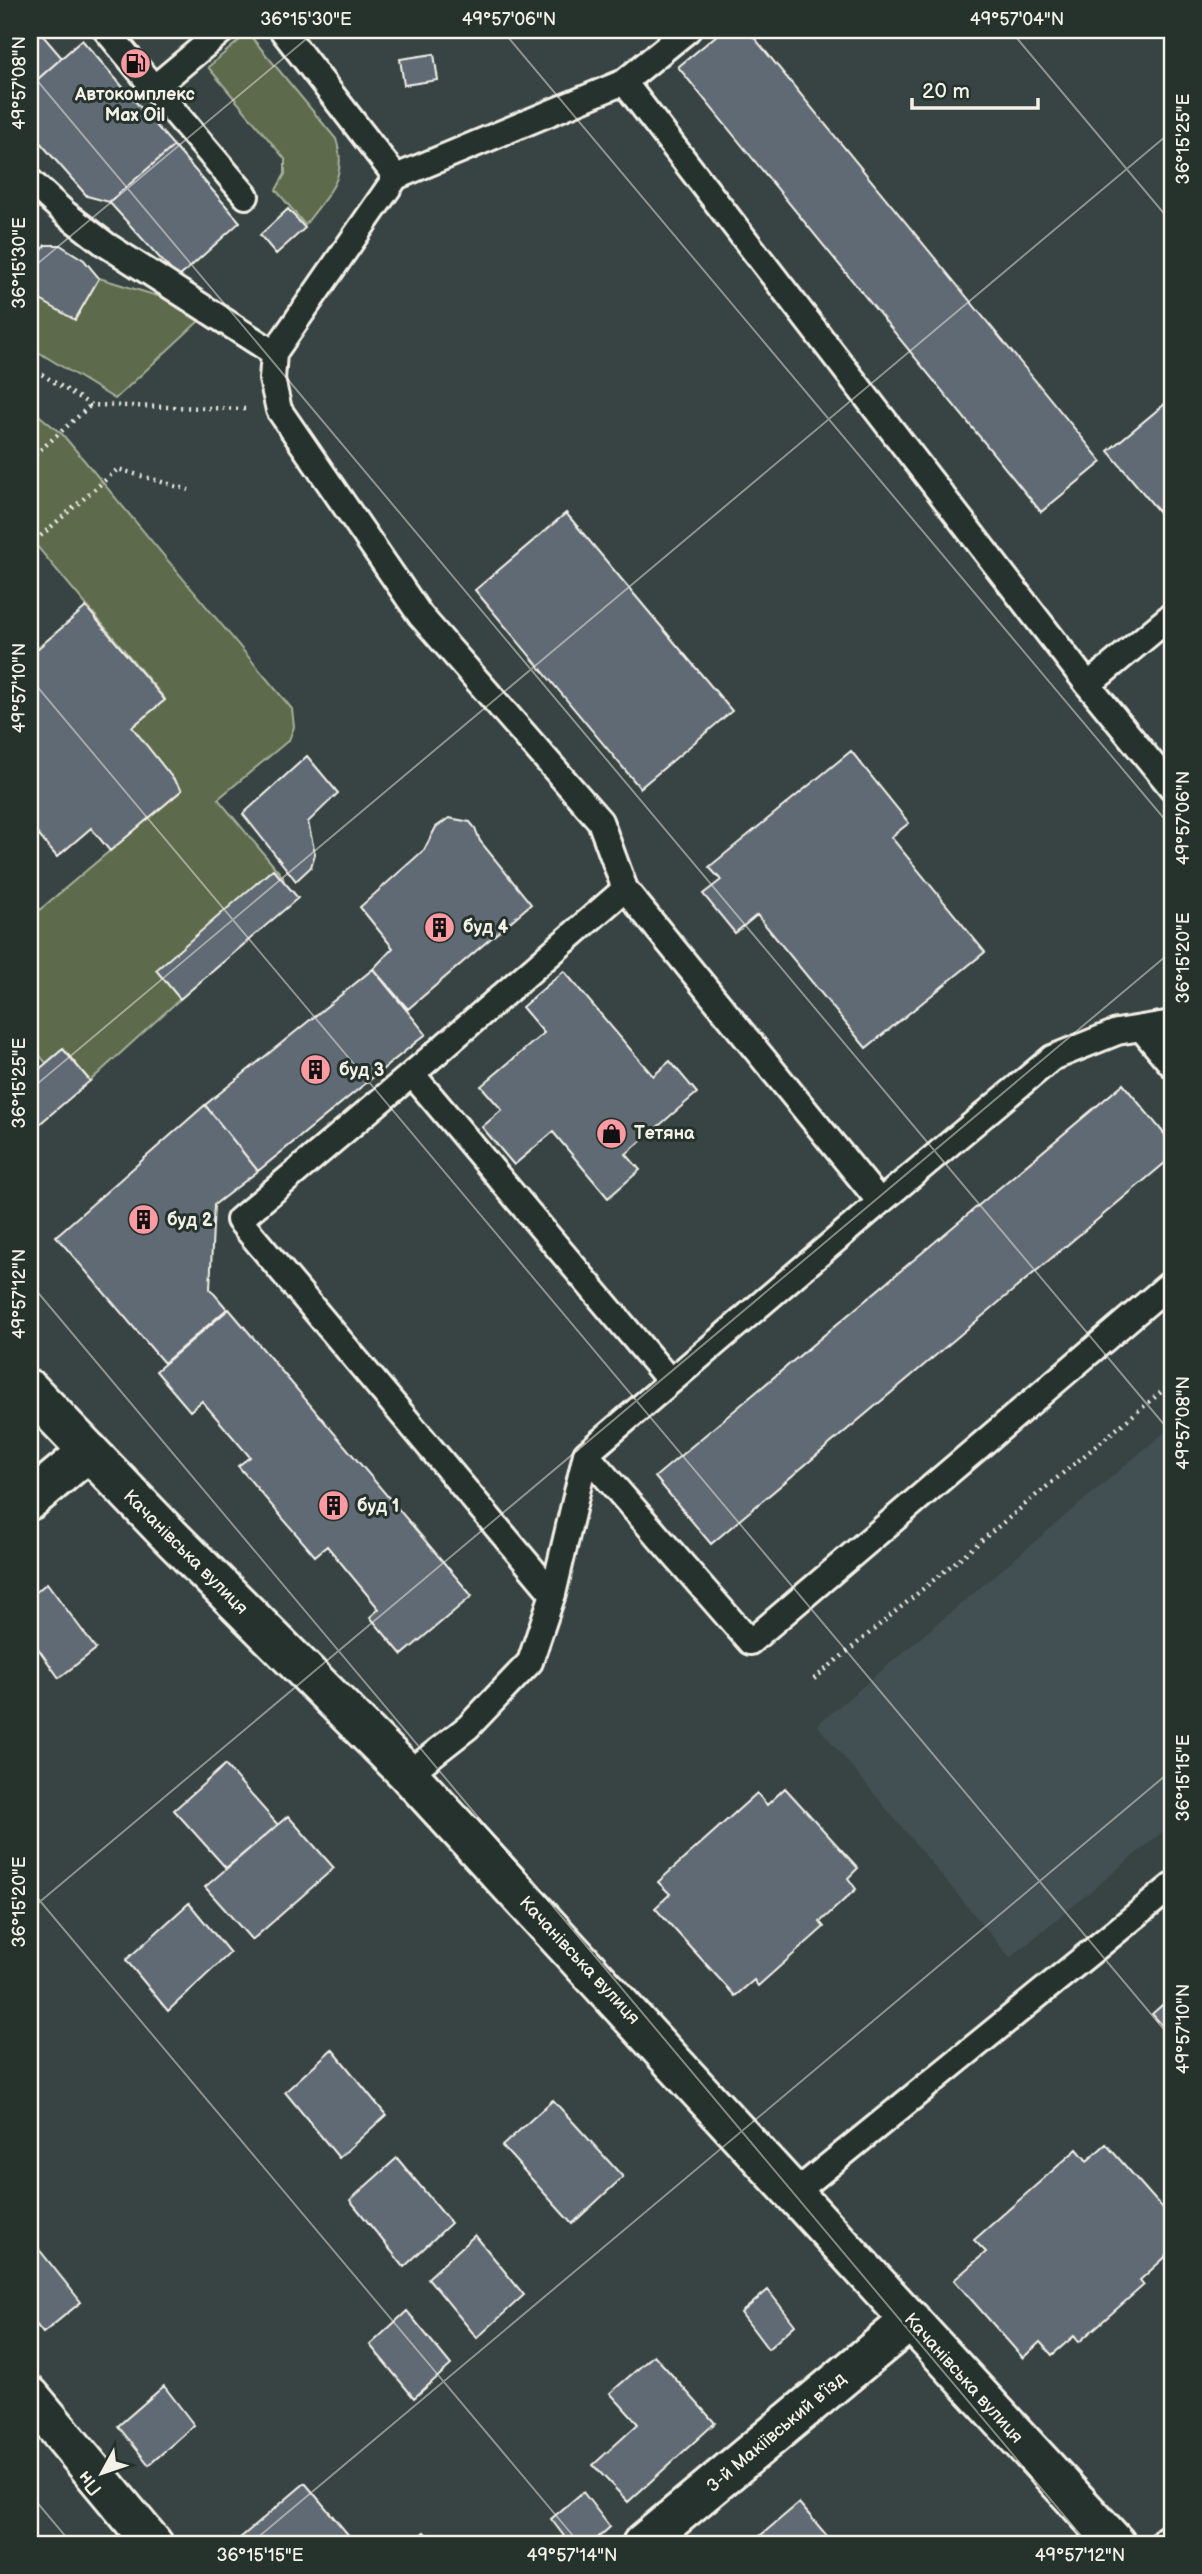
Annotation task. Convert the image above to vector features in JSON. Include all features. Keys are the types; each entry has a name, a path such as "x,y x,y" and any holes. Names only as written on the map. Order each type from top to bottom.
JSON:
{"street":[{"name":"Качанівська вулиця","path":"30,1390 170,1536 408,1774 1115,2544"},
{"path":"30,1500 89,1451"},
{"name":"3-й Макіївський в’їзд","path":"642,2544 911,2320"},
{"path":"30,2396 153,2544"}],"lane":[{"path":"106,30 246,196"},
{"path":"154,88 223,30"},
{"path":"282,30 396,177"},
{"path":"688,30 624,82 396,177 274,353 272,379 279,410 420,615 600,821 625,889 880,1202"},
{"path":"624,82 1088,685 1172,788"},
{"path":"30,181 66,214 105,244 274,353"},
{"path":"1088,685 1172,615"},
{"path":"553,1594 239,1220 625,889"},
{"path":"408,1774 468,1727 530,1662 553,1594 586,1454 1052,1058 1116,1032 1172,1023"},
{"path":"1141,1028 1172,1065"},
{"path":"412,1074 670,1381"},
{"path":"586,1454 750,1642 1172,1282"},
{"path":"794,2193 1172,1886"}],"path":[{"path":"30,367 91,405 279,410"},
{"path":"30,458 91,405"},
{"path":"30,545 118,469 189,490"},
{"path":"814,1679 1172,1383"}],"shaded area":[{"path":"1172,1426 1172,1824 1010,1958 817,1725"}],"green space":[{"path":"248,33 336,139 340,165 338,176 328,195 305,225 276,190 285,174 285,159 208,67"},
{"path":"99,278 187,305 199,321 115,399 30,347 30,294 75,319"},
{"path":"30,408 63,435 292,709 294,727 289,740 218,799 283,877 286,892 180,999 90,1081 63,1049 46,1063 30,1044 30,918 182,790 132,727 165,699 30,538"}],"building":[{"path":"30,30 38,30 62,58 30,86"},
{"path":"723,30 748,30 1102,462 1041,512 678,67"},
{"path":"82,40 174,146 109,202 87,196 30,131 30,86"},
{"path":"434,54 438,80 404,85 400,59"},
{"path":"174,146 240,222 178,278 109,202"},
{"path":"288,209 305,228 276,254 260,235"},
{"path":"45,245 60,245 84,260 99,278 75,320 30,294 30,271"},
{"path":"1172,398 1172,502 1159,512 1108,451"},
{"path":"566,513 732,711 640,788 475,590"},
{"path":"86,607 165,700 132,727 182,790 110,851 91,828 57,857 30,825 30,655"},
{"path":"851,751 909,823 891,837 985,952 866,1048 757,915 735,933 703,894 721,880 709,867"},
{"path":"307,756 338,793 308,822 315,854 311,867 296,881 243,814"},
{"name":"буд 4","path":"449,818 470,822 480,841 531,904 408,1009 373,969 393,948 360,907 424,850 436,827"},
{"path":"273,869 298,898 180,999 156,970"},
{"name":"буд 3","path":"373,969 426,1034 258,1171 205,1105"},
{"path":"564,971 653,1076 670,1061 697,1093 626,1154 640,1170 608,1198 553,1132 514,1165 482,1127 502,1110 481,1086 544,1033 522,1007"},
{"path":"63,1049 90,1081 30,1132 30,1077"},
{"path":"1123,1084 1172,1143 1172,1157 711,1544 655,1477"},
{"name":"буд 2","path":"205,1105 258,1171 214,1205 210,1289 227,1309 164,1363 56,1236"},
{"name":"буд 1","path":"229,1309 472,1596 402,1655 370,1617 379,1609 327,1546 315,1556 238,1466 250,1457 202,1401 190,1411 156,1371"},
{"path":"47,1583 96,1649 59,1678 30,1637 30,1597"},
{"path":"225,1765 278,1825 226,1868 174,1810"},
{"path":"785,1788 858,1868 848,1878 856,1889 820,1922 824,1927 758,1986 754,1980 735,1996 655,1908 670,1894 658,1882 757,1793 767,1805"},
{"path":"288,1816 334,1868 252,1940 205,1887"},
{"path":"189,1903 230,1953 168,2011 126,1960"},
{"path":"1172,1996 1172,2036 1152,2014"},
{"path":"332,2049 386,2115 339,2158 285,2092"},
{"path":"553,2100 623,2177 572,2224 502,2146"},
{"path":"1106,2144 1172,2219 1172,2233 1168,2237 1172,2241 1172,2251 1140,2280 1144,2285 1079,2342 1074,2336 1052,2355 1040,2342 1023,2358 954,2280 986,2252 974,2240 1077,2149 1087,2161"},
{"path":"397,2158 451,2223 404,2267 350,2200"},
{"path":"475,2235 524,2295 477,2338 428,2278"},
{"path":"30,2238 81,2302 43,2333 30,2317"},
{"path":"768,2290 795,2325 768,2349 741,2313"},
{"path":"407,2311 451,2365 414,2398 370,2345"},
{"path":"654,2355 715,2423 628,2502 593,2465 638,2424 610,2393"},
{"path":"164,2386 194,2425 149,2465 118,2426"},
{"path":"305,2483 356,2544 233,2544"},
{"path":"583,2492 610,2527 591,2544 570,2544 551,2519"},
{"path":"799,2503 834,2544 756,2544 754,2541"},
{"path":"424,2532 434,2544 410,2544"}],"place":[{"name":"Автокомплекс Max Oil","path":"135,63"},
{"name":"буд 4","path":"440,927"},
{"name":"буд 3","path":"316,1070"},
{"name":"Тетяна","path":"611,1133"},
{"name":"буд 2","path":"144,1220"},
{"name":"буд 1","path":"334,1506"}]}
